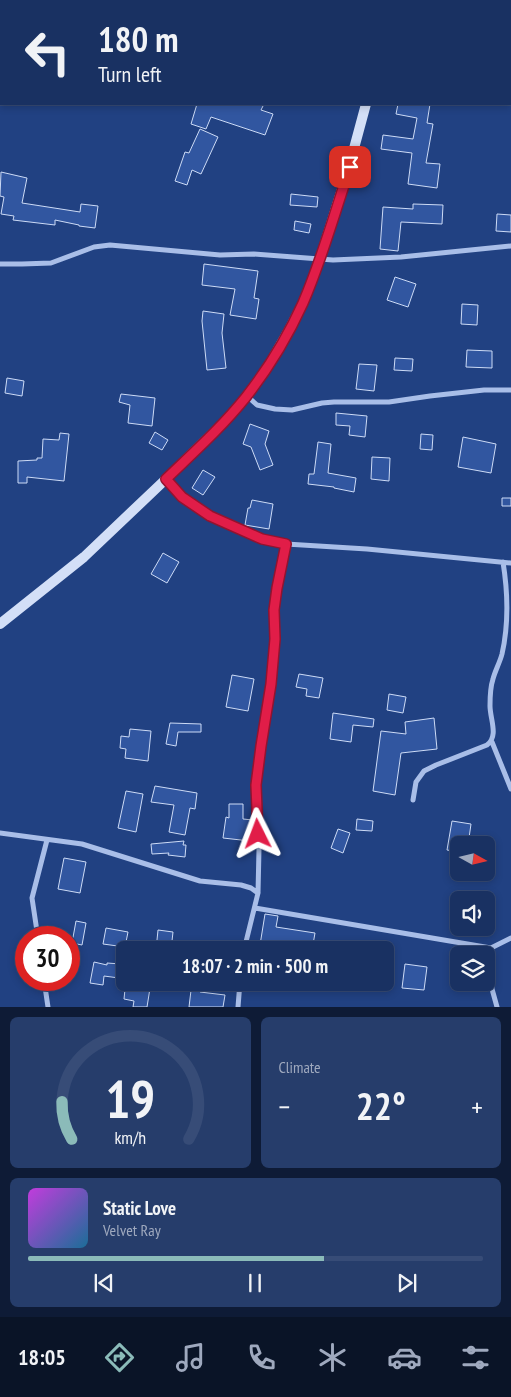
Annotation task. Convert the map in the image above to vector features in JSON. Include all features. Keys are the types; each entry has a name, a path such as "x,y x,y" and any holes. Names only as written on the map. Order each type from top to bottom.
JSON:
{"main road":[{"path":"0,624 84,557 166,479 227,420 269,365 303,303 320,259 350,167 366,105"}],"street":[{"path":"0,264 51,263 94,246 110,245 220,255 254,254 351,260 511,246"},
{"path":"247,396 257,405 292,410 334,402 389,402 484,390 511,390"},
{"path":"166,479 182,497 210,516 262,539 286,544 367,549 511,563"},
{"path":"246,941 258,893 259,849 256,785 272,677 275,639 274,610 286,544"},
{"path":"413,800 416,782 424,771 487,745 492,742 494,737 490,710 490,693 492,680 501,656 507,619 507,585 503,562"},
{"path":"492,742 511,789"},
{"path":"0,833 82,844 200,881 241,885 251,888 258,893"},
{"path":"36,926 32,898 47,840"},
{"path":"255,908 479,946"},
{"path":"495,946 511,938"},
{"path":"46,991 48,1007"},
{"path":"238,1007 239,991"},
{"path":"493,991 497,1007"}],"building":[{"path":"197,105 264,105 261,110 273,114 265,135 211,117 206,129 191,124"},
{"path":"398,105 430,105 427,123 433,124 426,163 440,164 437,188 408,184 412,153 381,149 383,135 413,139 417,118 396,114"},
{"path":"200,129 218,137 201,174 192,170 187,185 175,181 185,152 189,153"},
{"path":"1,172 27,178 22,203 80,212 81,204 98,206 95,228 55,220 55,225 13,220 14,216 1,214 4,197 0,196"},
{"path":"291,194 318,197 317,207 290,205"},
{"path":"413,204 443,205 442,224 401,222 398,251 380,249 383,207 413,209"},
{"path":"497,214 511,215 511,232 496,231"},
{"path":"295,221 311,224 309,233 294,230"},
{"path":"204,264 258,271 254,298 259,299 256,319 230,315 235,289 202,285"},
{"path":"395,277 416,284 408,307 387,300"},
{"path":"462,304 478,305 477,325 461,324"},
{"path":"203,311 224,314 222,333 226,368 207,370 202,321"},
{"path":"467,350 492,351 492,368 466,367"},
{"path":"395,358 413,359 412,371 394,370"},
{"path":"359,364 377,365 374,391 356,389"},
{"path":"7,378 24,381 22,396 5,393"},
{"path":"121,394 155,398 152,426 128,423 130,405 119,402"},
{"path":"336,413 367,416 365,437 349,435 350,426 336,425"},
{"path":"250,424 269,431 265,444 273,465 260,470 251,447 243,444"},
{"path":"155,432 168,440 162,450 149,443"},
{"path":"60,433 69,434 64,481 27,477 27,483 18,483 18,461 42,458 43,439 59,440"},
{"path":"421,434 433,435 432,450 420,449"},
{"path":"463,437 496,444 491,473 458,467"},
{"path":"318,442 331,444 328,473 356,478 354,492 308,484 309,474 314,474"},
{"path":"372,457 390,458 389,481 371,479"},
{"path":"203,470 215,477 203,495 192,488"},
{"path":"502,498 511,498 511,506 502,506"},
{"path":"252,500 273,504 269,529 245,525 248,508 250,508"},
{"path":"163,553 179,562 167,583 151,574"},
{"path":"299,674 323,678 319,698 306,696 307,689 296,687"},
{"path":"232,675 254,679 248,711 226,707"},
{"path":"389,694 406,697 403,713 387,710"},
{"path":"333,713 374,719 373,727 353,725 351,742 330,739"},
{"path":"434,718 437,749 401,753 395,795 373,791 381,731 406,734 405,722"},
{"path":"170,723 201,724 201,732 178,732 176,746 166,744"},
{"path":"130,729 151,731 148,761 125,758 126,749 120,748 121,736 129,737"},
{"path":"155,786 197,793 195,809 190,808 185,835 169,832 174,805 151,802"},
{"path":"126,791 143,794 136,832 118,828"},
{"path":"229,804 243,804 243,819 253,820 250,841 223,838 226,817 229,818"},
{"path":"357,819 373,821 372,831 356,830"},
{"path":"452,821 471,824 469,836 450,836 450,850 447,850"},
{"path":"338,829 350,833 343,853 331,848"},
{"path":"184,841 183,845 186,845 185,857 168,855 169,853 152,854 151,844"},
{"path":"64,858 86,862 80,893 58,889"},
{"path":"265,914 278,916 276,927 315,933 314,941 261,941"},
{"path":"76,921 86,923 82,945 80,945 80,926 75,926"},
{"path":"106,928 128,932 126,941 116,941 116,946 103,944"},
{"path":"158,930 173,932 172,941 157,941"},
{"path":"94,962 107,965 107,963 116,964 116,978 104,976 103,985 90,983"},
{"path":"405,964 427,967 424,990 402,988"},
{"path":"125,991 150,991 147,1007 133,1007 134,1001 124,999"},
{"path":"191,991 225,995 223,1007 189,1007"}],"route":[{"path":"258,834 256,785 271,684 275,639 274,610 286,544 262,539 210,516 182,497 166,479 227,420 269,365 303,303 320,259 350,167"}]}
